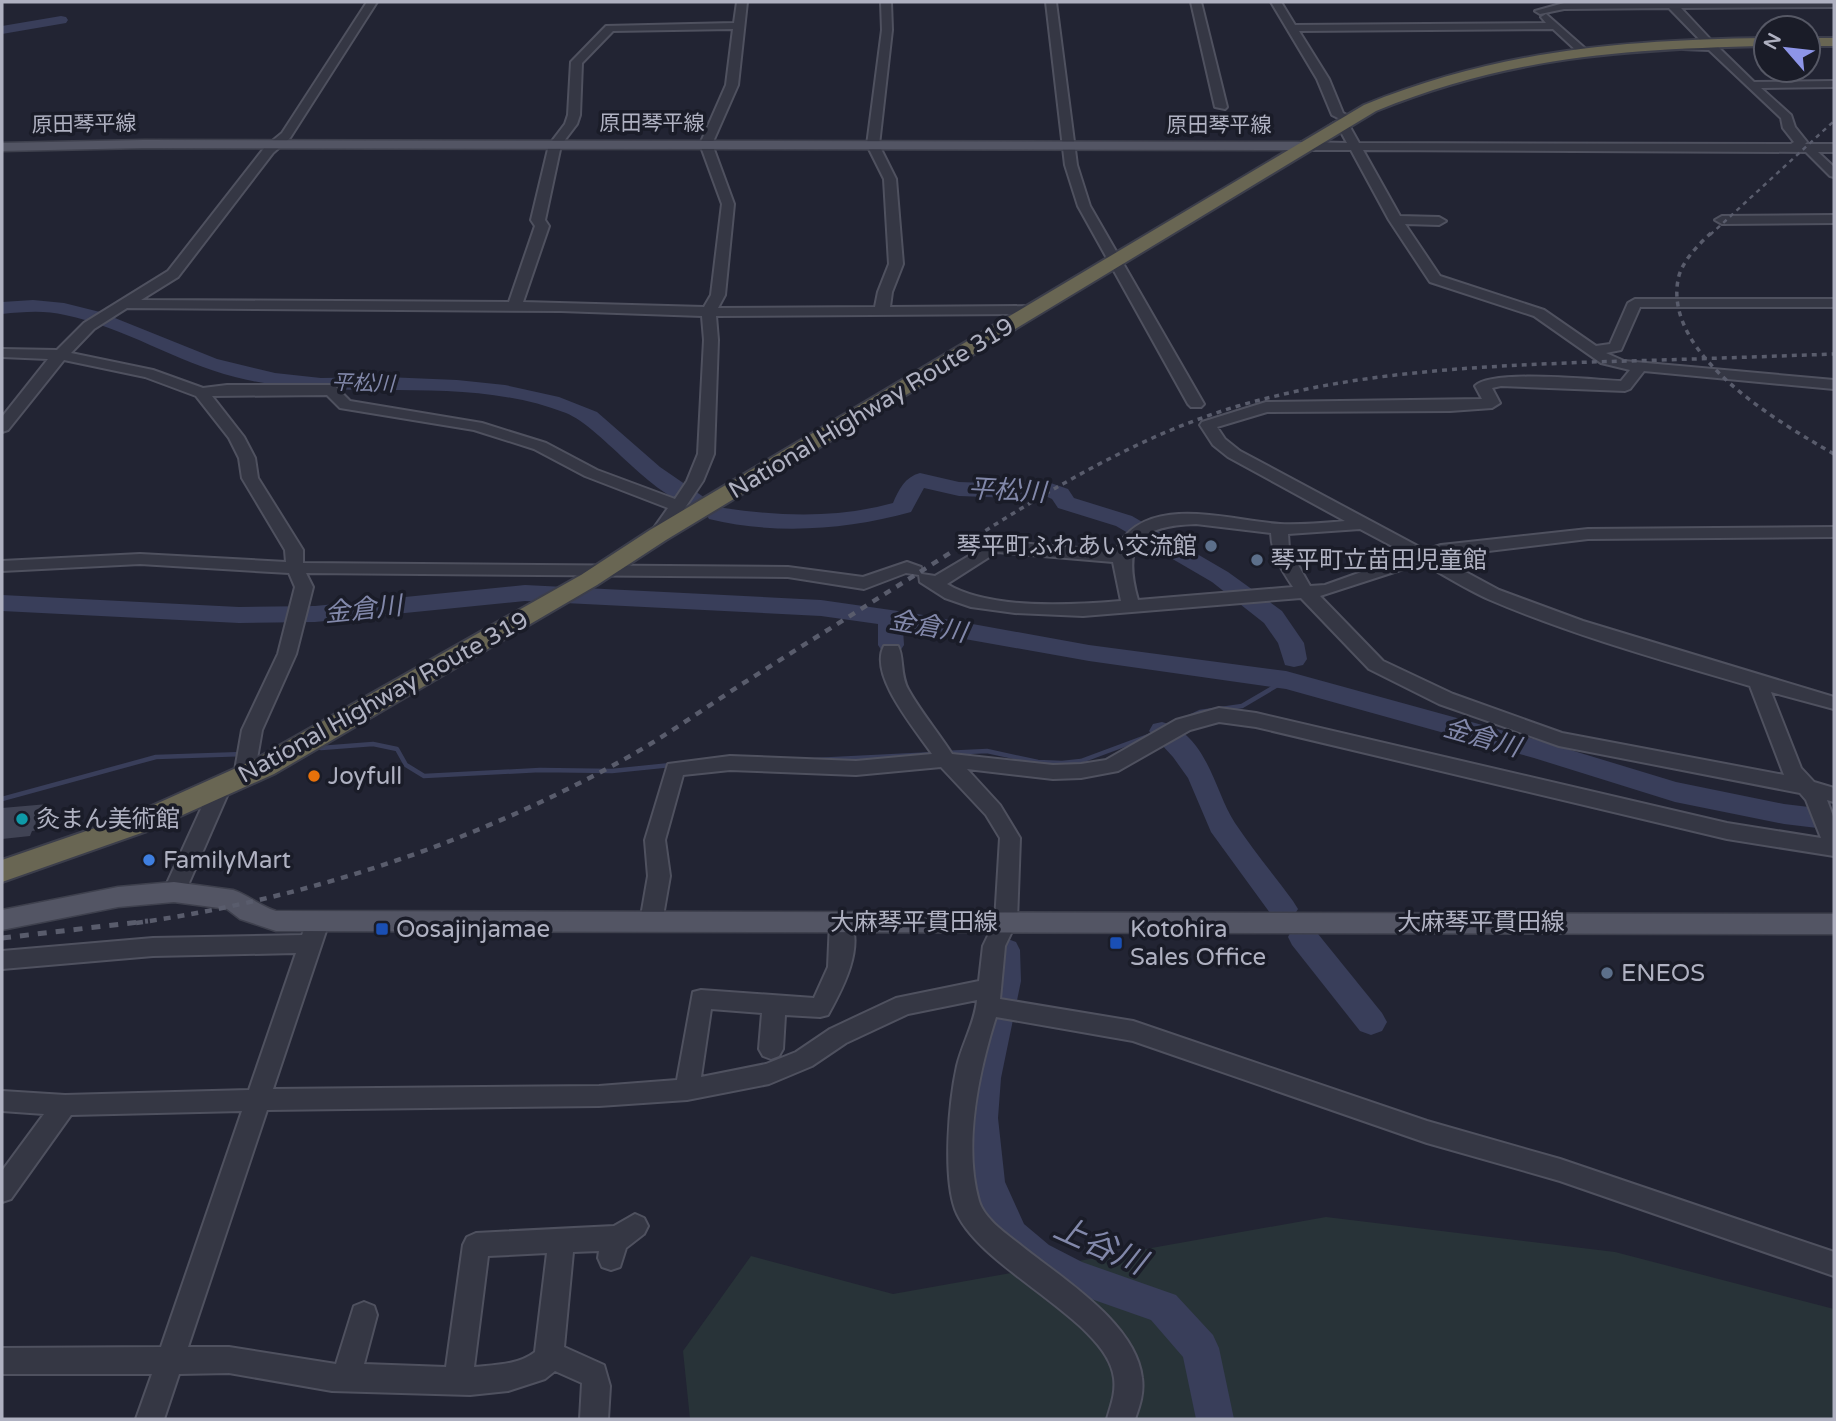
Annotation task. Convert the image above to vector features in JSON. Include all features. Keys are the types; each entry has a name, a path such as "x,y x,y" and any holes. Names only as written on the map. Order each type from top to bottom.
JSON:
{"highway":[{"name":"National Highway Route 319","path":"2,871 137,824 232,783 598,575 658,536 1117,262 1302,146 1341,123 1401,94 1457,76 1583,51 1673,44 1752,43"}],"main road":[{"name":"原田琴平線","path":"2,147 144,144 1302,146"},
{"name":"大麻琴平貫田線","path":"2,920 118,897 174,892 233,901 249,912 313,933 651,922 1834,924"}],"street":[{"path":"2,427 60,355 89,326 173,274 286,135 372,2"},
{"path":"658,536 695,481 706,454 711,340 709,312 718,296 728,204 706,144 732,85 742,2"},
{"path":"882,311 885,292 896,264 890,179 873,145 887,30 886,2"},
{"path":"1051,2 1071,165 1084,206 1196,404"},
{"path":"1196,2 1221,107"},
{"path":"1276,2 1324,79 1341,123 1355,148 1435,279 1539,313 1606,360 1639,368 1834,385"},
{"path":"1672,4 1706,41"},
{"path":"1537,6 1834,4"},
{"path":"1537,6 1583,51"},
{"path":"514,307 542,226 538,220 555,145 571,124 574,115 577,62 610,28 738,26"},
{"path":"1290,27 1555,26"},
{"path":"1673,44 1681,47 1712,47 1787,117 1789,128 1801,142 1794,148"},
{"path":"1751,85 1834,85"},
{"path":"1302,146 1834,148"},
{"path":"1811,148 1813,155 1834,173"},
{"path":"1396,219 1438,221"},
{"path":"1722,220 1834,219"},
{"path":"1594,351 1616,348 1635,303 1834,303"},
{"path":"123,304 514,307 709,312 1035,310"},
{"path":"2,353 60,355 148,373 201,393 228,390 331,390 345,405 476,426 540,446 590,473 679,506"},
{"path":"1639,368 1625,386 1500,381 1483,386 1492,403 1450,406 1266,407 1208,425 1219,442 1234,454 1359,524 1493,594 1532,610 1834,703"},
{"path":"174,892 232,783 290,644 304,587 295,568 294,550 250,478 247,458 236,437 201,393"},
{"path":"1131,606 1122,557 1125,548 1137,535 1153,524 1166,521 1225,520 1279,529 1321,529 1359,524"},
{"path":"1279,529 1280,548 1288,567 1305,591 1376,665 1446,699 1559,739 1784,782 1820,794"},
{"path":"2,566 141,559 295,568 598,575 788,572 863,583 907,567 951,594 971,601 1015,607 1083,610 1327,590 1441,550 1588,534 1834,532"},
{"path":"926,577 994,546 1122,557"},
{"path":"891,650 891,670 898,689 946,760 993,810 1010,838 1006,922 994,946 989,997 969,1065 962,1118 962,1167 967,1207 989,1236 1092,1319 1121,1354 1128,1376 1128,1398 1121,1419"},
{"path":"651,922 659,876 655,841 675,769 730,763 856,768 946,760 1053,772 1081,771 1111,766 1183,725 1219,715 1256,720 1727,831 1834,845 1820,794 1791,771 1758,681"},
{"path":"687,1090 701,999 820,1008 839,975 842,959 841,922"},
{"path":"2,960 313,933 150,1419"},
{"path":"2,1101 65,1105 599,1096 687,1090 769,1074 804,1059 838,1036 904,1005 989,997 1133,1031 1376,1115 1560,1170 1834,1264"},
{"path":"771,1049 774,1005"},
{"path":"2,1191 65,1105"},
{"path":"2,1361 229,1360 346,1378 458,1381 508,1377 535,1369 547,1360 552,1339 561,1240"},
{"path":"458,1381 476,1245 561,1240 622,1241"},
{"path":"346,1378 364,1315"},
{"path":"548,1355 581,1367 594,1375 594,1419"}],"shaded area":[{"path":"1326,1217 1615,1252 1834,1309 1834,1419 690,1419 683,1351 751,1256 893,1294"}],"building":[{"name":"灸まん美術館","path":"48,804 39,830 32,831 30,836 2,839 2,808"}],"waterway":[{"path":"2,30 61,20"},
{"name":"平松川","path":"2,308 33,305 93,316 210,363 284,381 321,385 386,383 457,386 505,391 551,402 589,417 652,472 697,500"},
{"name":"平松川","path":"717,514 811,522 857,518 903,507 910,489 920,480 959,489 1013,491 1045,488 1060,494 1066,503 1124,521 1220,577 1273,617 1283,628 1291,643 1294,659"},
{"name":"金倉川","path":"2,603 239,615 315,614 525,593 821,608 912,621 1089,653 1286,680 1541,750 1675,792 1784,814 1834,820"},
{"name":"上谷川","path":"890,618 891,645"},
{"path":"1187,718 1200,712 1242,706 1286,680"},
{"path":"1162,731 1183,750 1201,775 1221,825 1283,909"},
{"path":"945,753 987,751 1038,762 1062,763 1081,761 1151,735"},
{"path":"321,748 373,744 397,749 406,765 424,776 540,770 612,771 671,765"},
{"path":"2,799 156,757 244,754"},
{"path":"816,760 936,754"},
{"path":"1303,937 1371,1022"},
{"name":"上谷川","path":"1005,950 1006,981 985,1078 981,1118 988,1182 1012,1235 1036,1257 1073,1276 1163,1307 1200,1348 1215,1419"}],"railway":[{"path":"1710,235 1834,121"},
{"path":"1706,358 1689,335 1678,308 1678,280 1686,260 1711,233"},
{"path":"1706,358 1834,354"},
{"path":"977,536 1071,479 1136,446 1203,417 1282,395 1369,378 1456,369 1706,358"},
{"path":"1706,358 1730,384 1757,405 1834,454"},
{"path":"136,923 199,913 324,883 386,864 506,818 637,752 980,534"},
{"path":"2,938 148,921"}],"place":[{"name":"琴平町ふれあい交流館","path":"1211,546"},
{"name":"琴平町立苗田児童館","path":"1257,560"},
{"name":"Joyfull","path":"314,776"},
{"name":"灸まん美術館","path":"22,819"},
{"name":"FamilyMart","path":"149,860"},
{"name":"Oosajinjamae","path":"382,929"},
{"name":"Kotohira Sales Office","path":"1116,943"},
{"name":"ENEOS","path":"1607,973"}]}
